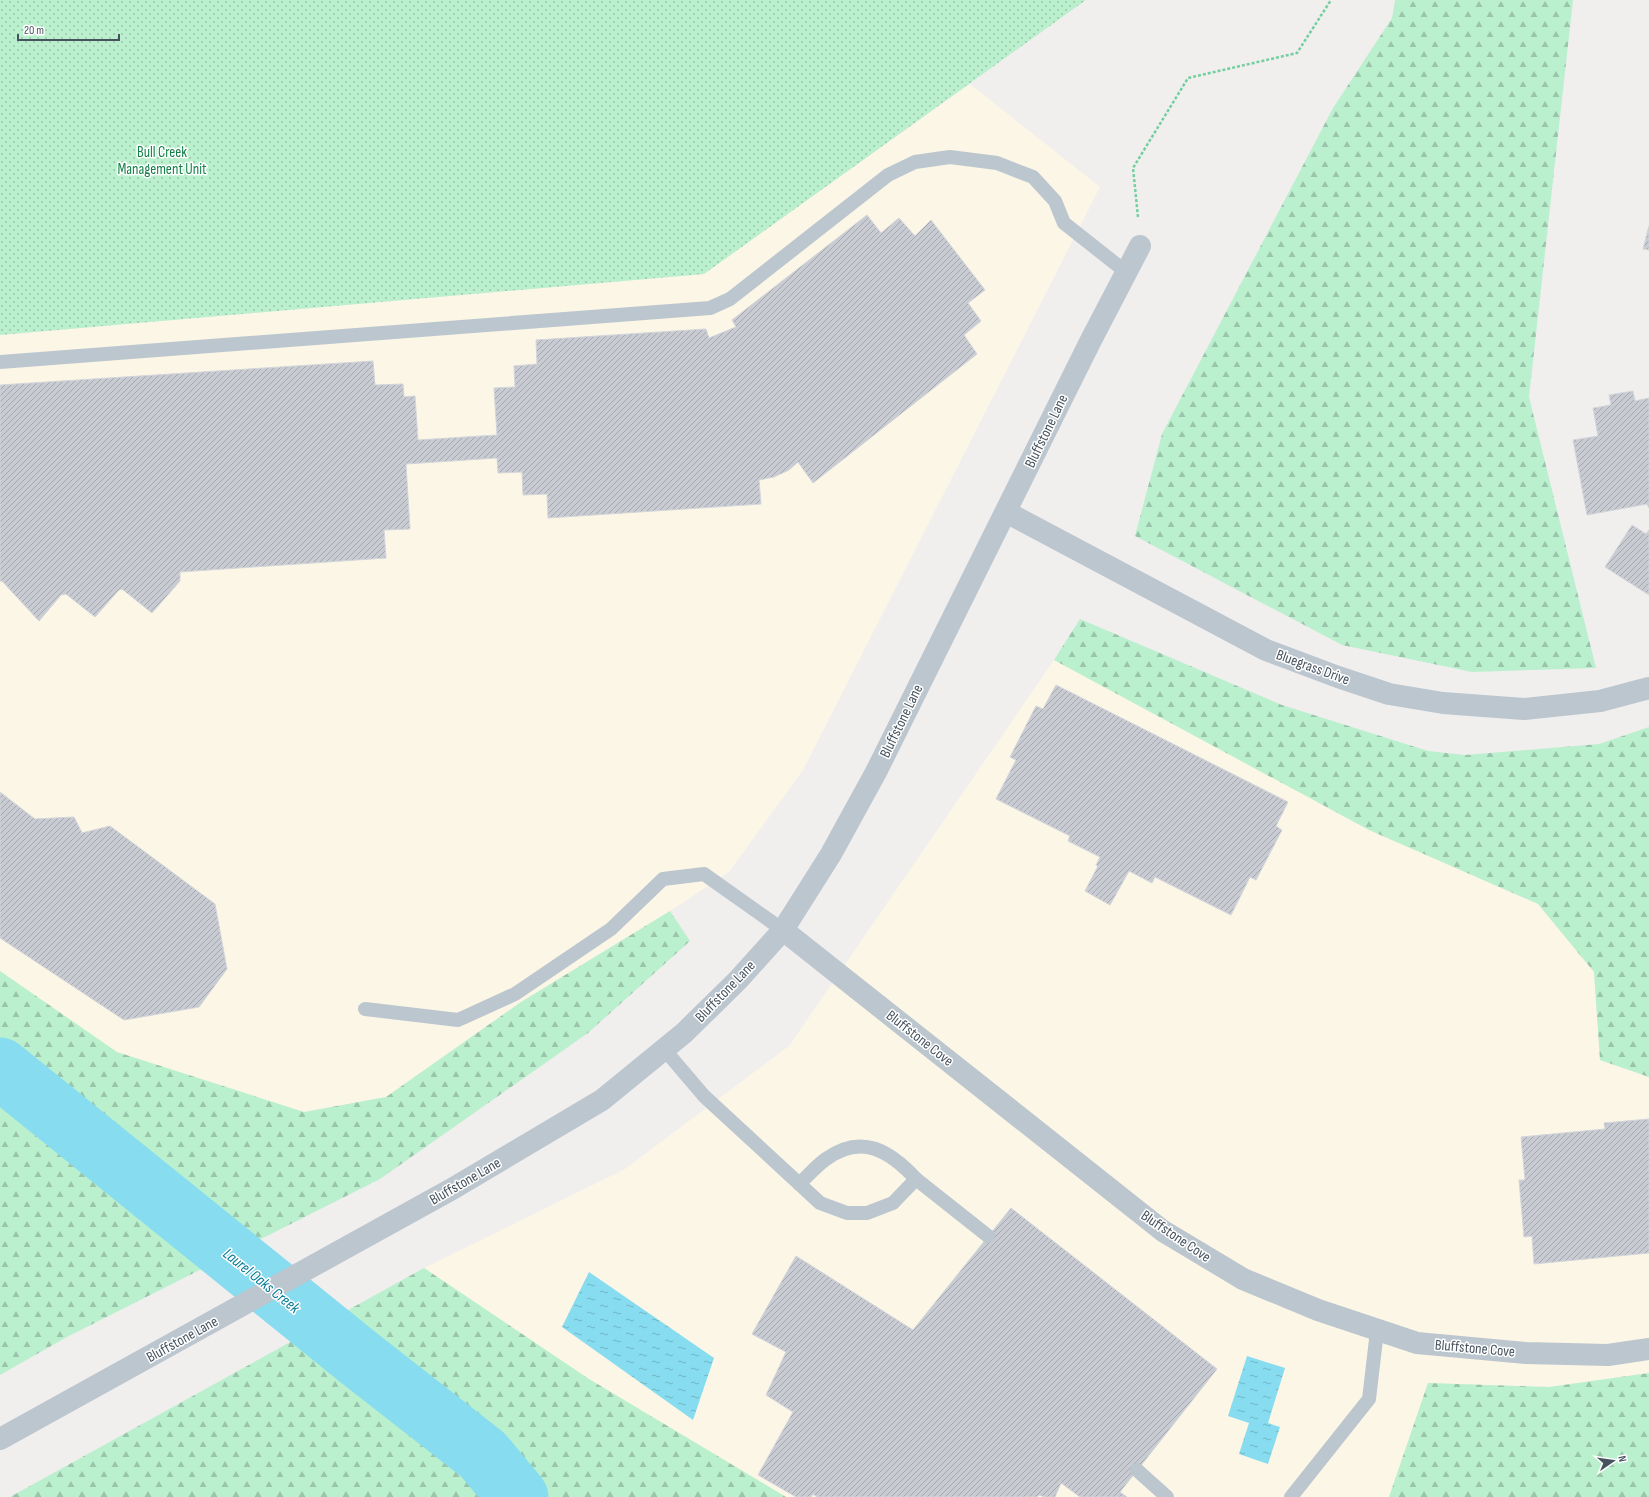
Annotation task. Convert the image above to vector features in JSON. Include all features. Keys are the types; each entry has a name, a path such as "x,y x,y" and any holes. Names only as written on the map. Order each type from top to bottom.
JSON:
{"street":[{"name":"Bluffstone Lane","path":"0,1439 452,1189 602,1100 684,1033 738,980 783,930 830,854 876,772 1140,246"},
{"name":"Bluegrass Drive","path":"1006,512 1266,650 1389,694 1443,703 1524,709 1600,701 1649,688"},
{"name":"Bluffstone Cove","path":"783,930 1163,1231 1243,1279 1318,1310 1416,1343 1526,1353 1608,1355 1649,1349"}],"lane":[{"path":"0,362 710,308 730,299 888,175 915,162 950,157 997,163 1033,177 1055,201 1064,223 1126,272"},
{"path":"365,1009 458,1020 515,994 611,929 663,879 704,874 783,930"},
{"path":"664,1049 704,1096 820,1203 847,1213 868,1213 893,1203 916,1179"},
{"path":"799,1184 826,1159 846,1148 865,1147 880,1149 900,1162 916,1179 988,1236"},
{"path":"1292,1497 1369,1398 1377,1331"},
{"path":"1137,1470 1167,1497"}],"path":[{"path":"1140,246 1133,168 1188,78 1297,53 1331,0"}],"shaded area":[{"path":"970,84 1100,187 803,770 729,872 670,911 521,1002 386,1097 304,1112 116,1052 0,971 0,335 704,274"},
{"path":"1054,660 1369,830 1538,904 1594,972 1600,1060 1649,1077 1649,1373 1549,1387 1428,1383 1389,1497 786,1497 589,1379 424,1268 625,1169 789,1046"}],"green space":[{"name":"Bull Creek Management Unit","path":"0,0 1086,0 704,274 0,335"},
{"path":"1395,0 1573,0 1529,397 1596,668 1472,672 1342,645 1135,536 1162,434 1333,108 1392,18"},
{"path":"1080,619 1282,705 1428,751 1465,755 1599,744 1649,727 1649,1077 1600,1060 1594,972 1538,904 1369,830 1054,660"},
{"path":"670,911 690,941 588,1033 380,1179 67,1337 0,1375 0,971 117,1052 304,1112 386,1097 521,1002"},
{"path":"424,1268 589,1379 786,1497 10,1497"},
{"path":"1649,1373 1649,1497 1389,1497 1428,1383 1549,1387"}],"water":[{"path":"589,1272 714,1358 693,1420 562,1327"},
{"path":"1247,1356 1285,1368 1268,1423 1280,1427 1268,1464 1239,1454 1249,1423 1228,1416"}],"building":[{"path":"867,215 881,233 899,218 915,236 931,220 985,290 968,303 981,321 964,335 977,354 813,483 798,462 789,470 774,477 759,480 761,504 548,518 547,494 523,495 522,472 498,473 497,458 406,464 410,529 384,530 386,558 180,572 180,581 152,613 122,589 119,590 95,617 66,594 61,595 39,621 2,581 0,581 0,385 373,361 375,385 403,384 404,397 415,396 418,440 497,435 494,388 515,387 514,366 537,364 536,340 706,329 709,338 736,327 732,320"},
{"path":"1649,226 1649,250 1643,249"},
{"path":"1633,391 1635,401 1649,398 1649,508 1647,504 1587,515 1573,440 1598,436 1593,408 1611,405 1609,395"},
{"path":"1632,525 1646,534 1649,530 1649,595 1605,567"},
{"path":"1056,685 1288,802 1276,826 1282,830 1256,880 1250,877 1231,915 1155,877 1152,883 1129,871 1110,905 1085,891 1098,866 1096,865 1100,857 1068,841 1070,836 996,799 1016,760 1010,757 1036,706 1043,709"},
{"path":"0,792 35,819 74,817 82,833 110,826 215,904 227,969 199,1007 124,1020 0,938"},
{"path":"1649,1119 1649,1253 1534,1264 1532,1236 1524,1237 1519,1180 1525,1180 1521,1137 1605,1129 1604,1123"},
{"path":"1011,1208 1217,1369 1120,1492 1127,1497 1080,1497 1061,1483 1055,1497 1045,1497 1039,1495 1037,1497 817,1497 813,1494 811,1497 796,1497 758,1475 793,1412 766,1395 786,1352 752,1334 796,1256 913,1330"}],"waterway":[{"name":"Laurel Oaks Creek","path":"0,1068 359,1358 483,1455 518,1497"}]}
